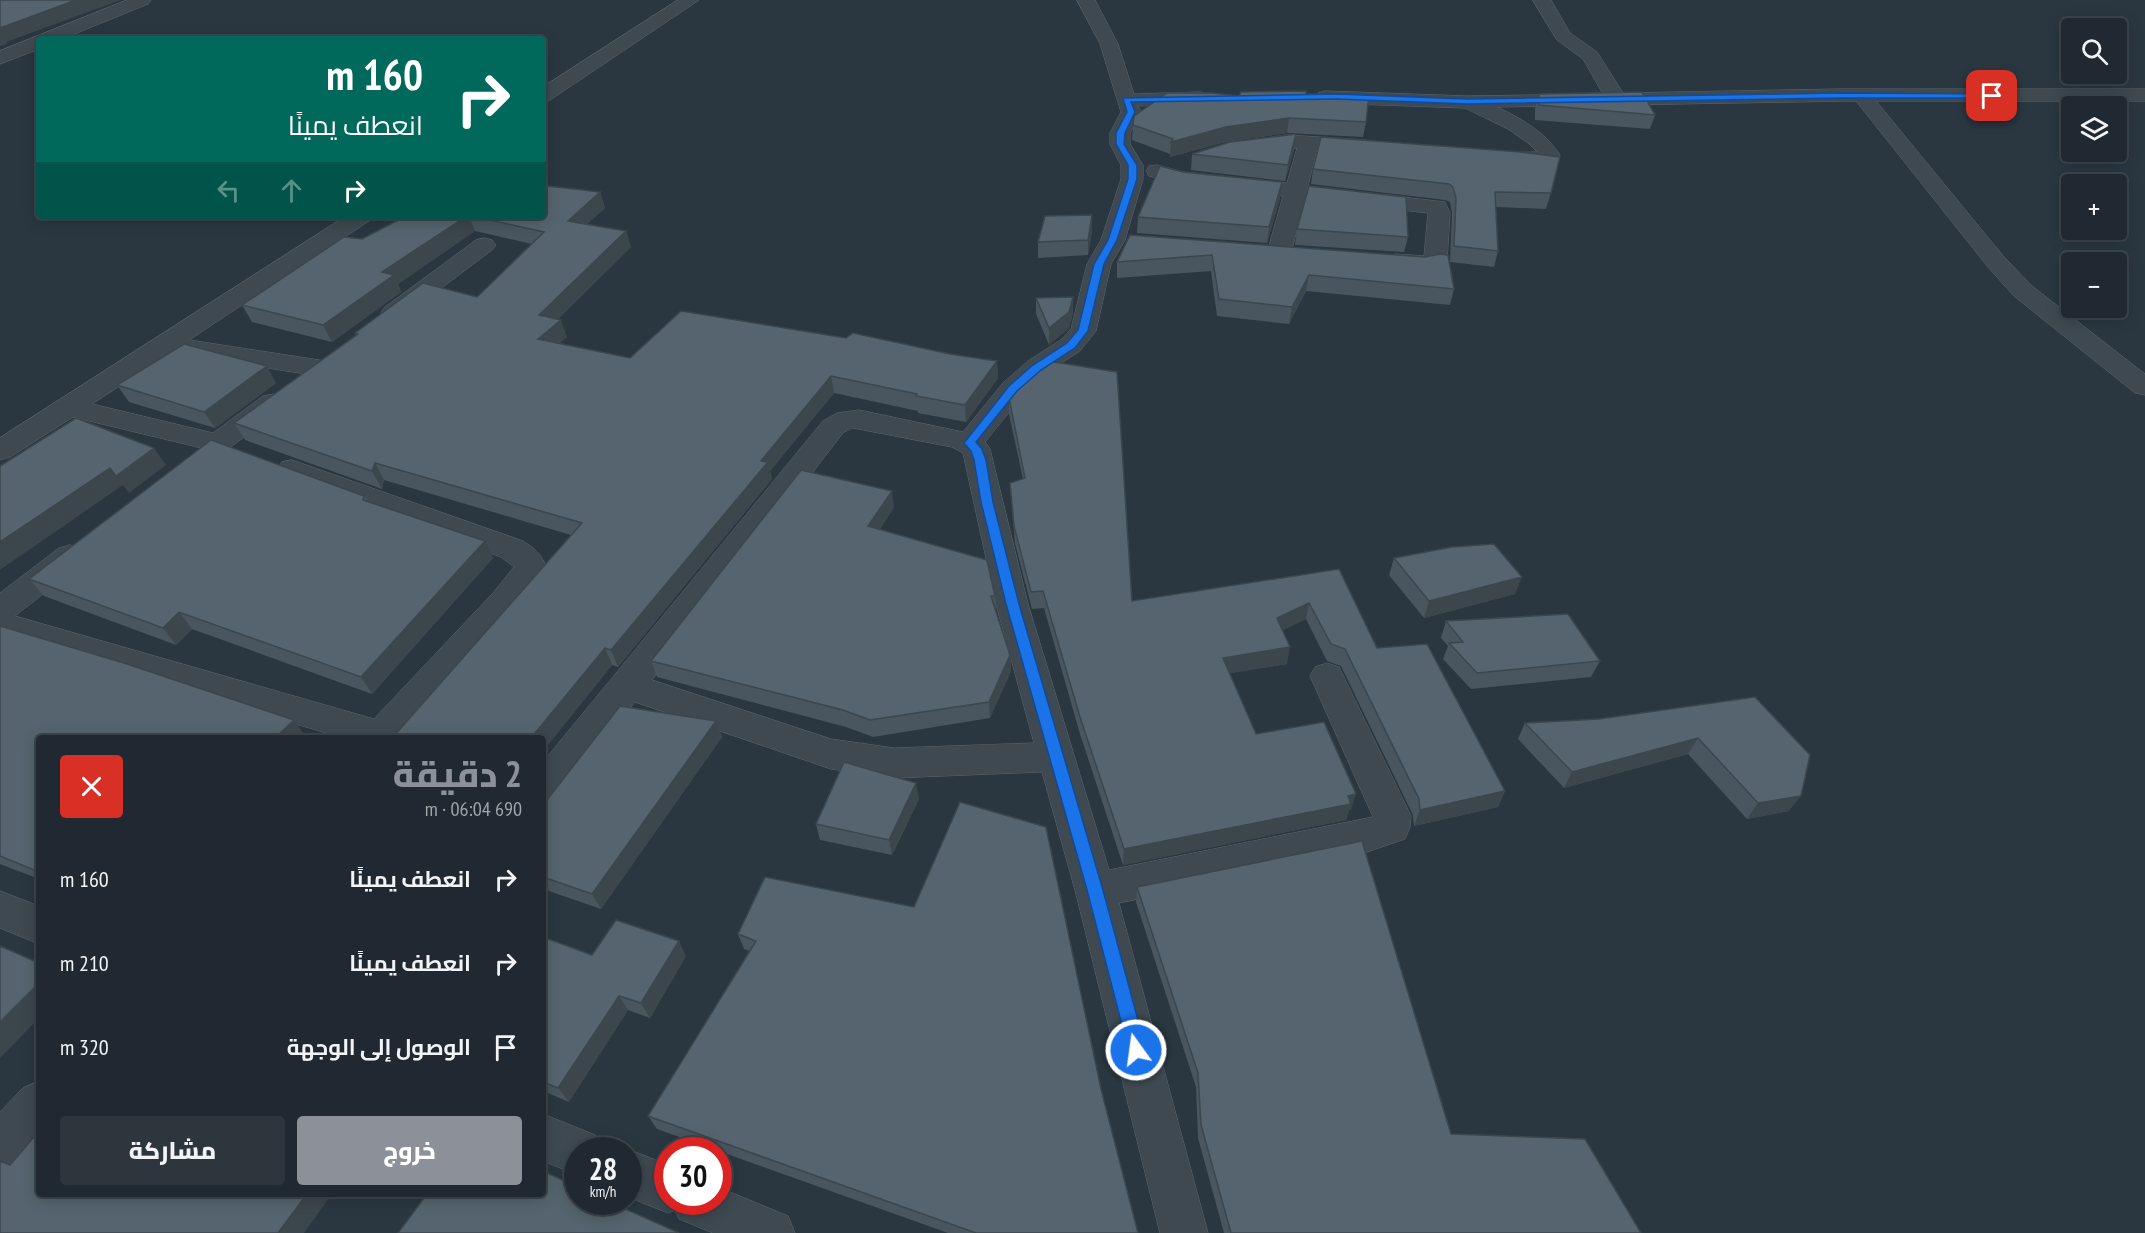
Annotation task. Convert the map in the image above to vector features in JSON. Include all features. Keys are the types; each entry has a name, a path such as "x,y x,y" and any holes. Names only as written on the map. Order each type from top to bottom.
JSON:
{"street":[{"path":"54,36 142,0"},
{"path":"546,94 690,0"},
{"path":"969,443 1013,389 1037,367 1078,338 1083,331 1099,264 1113,240 1132,179 1132,165 1120,144 1120,133 1131,112 1108,44 1086,0"},
{"path":"1542,0 1563,36 1590,56 1616,98"},
{"path":"6,34 36,41"},
{"path":"0,58 36,43"},
{"path":"1302,97 1467,102 1616,98 2145,95"},
{"path":"1862,96 1996,262 2024,291 2145,387"},
{"path":"1126,100 1226,98"},
{"path":"1467,102 1523,130 1541,144 1549,155 1547,159 1536,160 1489,157"},
{"path":"1235,148 1274,142 1309,141 1384,147"},
{"path":"1279,253 1309,141"},
{"path":"1132,179 1195,159"},
{"path":"1157,171 1182,178 1432,206 1439,209 1435,261 1421,264 1374,259"},
{"path":"0,451 356,219"},
{"path":"1113,240 1136,242"},
{"path":"374,327 483,245"},
{"path":"165,345 328,361 190,465"},
{"path":"69,407 218,443 512,549 527,558 530,567 524,579 382,735"},
{"path":"546,785 628,686 833,427 842,421 859,419 969,443 976,449 980,460 987,502 1012,604 1095,890 1184,1233"},
{"path":"0,610 95,537"},
{"path":"0,624 373,735"},
{"path":"1095,890 1364,836 1391,827 1392,816 1327,676"},
{"path":"628,686 831,753 894,763 1056,757"},
{"path":"0,909 36,924"},
{"path":"0,1146 36,1107"},
{"path":"546,1138 564,1146"},
{"path":"727,1215 771,1233"}],"building":[{"path":"0,0 76,0 0,28"},
{"path":"1306,91 1306,94 1369,95 1366,122 1289,118 1226,127 1171,142 1173,139 1133,125 1134,116 1167,93 1211,93 1239,96 1241,92"},
{"path":"1642,92 1655,115 1539,105 1539,94"},
{"path":"1296,134 1288,165 1192,154 1230,142"},
{"path":"1321,137 1560,157 1551,193 1495,192 1498,251 1454,246 1456,198 1453,187 1449,184 1313,169"},
{"path":"1160,166 1183,172 1282,182 1269,227 1138,217"},
{"path":"1309,186 1406,197 1408,237 1297,229"},
{"path":"546,188 600,192 568,221 626,231 539,315 561,320 538,339 630,358 681,311 846,338 853,333 950,354 997,361 965,405 831,376 761,461 768,462 611,650 605,648 533,735 395,735 582,523 375,463 372,471 234,423 358,334 355,333 423,283 477,297 544,232 486,219 546,219"},
{"path":"1092,215 1088,240 1038,242 1045,216"},
{"path":"400,219 462,219 382,272 394,275 323,325 242,305 344,237 362,239"},
{"path":"1130,235 1425,257 1448,255 1454,289 1309,275 1292,307 1219,299 1212,255 1117,262"},
{"path":"1073,297 1069,312 1049,328 1036,298"},
{"path":"184,344 267,366 204,412 117,385"},
{"path":"1048,361 1117,372 1132,601 1339,569 1377,648 1427,644 1505,791 1420,810 1419,799 1345,649 1331,644 1309,603 1277,618 1290,647 1223,658 1256,734 1324,722 1356,794 1348,796 1351,804 1124,849 1080,717 1043,591 1031,592 1014,526 1010,483 1025,478 1009,398 1035,369 1042,370"},
{"path":"76,418 154,448 116,476 110,468 0,542 0,466"},
{"path":"211,440 364,496 363,500 485,541 361,677 179,612 163,628 29,579"},
{"path":"801,470 892,491 868,526 987,560 995,596 991,596 1010,655 989,702 870,720 843,710 651,661"},
{"path":"1494,544 1522,577 1429,601 1394,558 1452,547"},
{"path":"1568,614 1600,661 1477,673 1449,643 1463,642 1446,621"},
{"path":"0,626 124,663 294,720 278,735 36,735 36,871 0,856"},
{"path":"1755,697 1810,755 1801,796 1758,803 1698,738 1572,772 1525,723 1599,719"},
{"path":"620,706 716,721 592,894 546,878 546,801"},
{"path":"844,762 916,783 889,840 816,824"},
{"path":"960,802 1046,827 1101,1089 1138,1233 976,1233 732,1146 732,1137 707,1137 648,1116 756,941 738,934 765,877 914,907"},
{"path":"1362,841 1451,1134 1585,1139 1641,1233 1231,1233 1201,1125 1198,1073 1137,887"},
{"path":"616,920 679,941 641,1003 619,996 558,1088 546,1083 546,938 592,955"},
{"path":"0,946 36,962 36,986 0,1022"},
{"path":"36,1135 36,1197 305,1197 278,1233 0,1233 0,1161 10,1165"},
{"path":"546,1172 564,1181 564,1215 639,1215 679,1233 398,1233 425,1197 546,1197"}],"route":[{"path":"1136,1050 1095,890 1012,604 987,502 980,460 976,449 969,443 1013,389 1037,367 1071,345 1083,331 1099,264 1113,240 1132,179 1132,165 1120,144 1120,133 1131,112 1126,100 1336,97 1467,102 1840,95 1992,96"}]}
